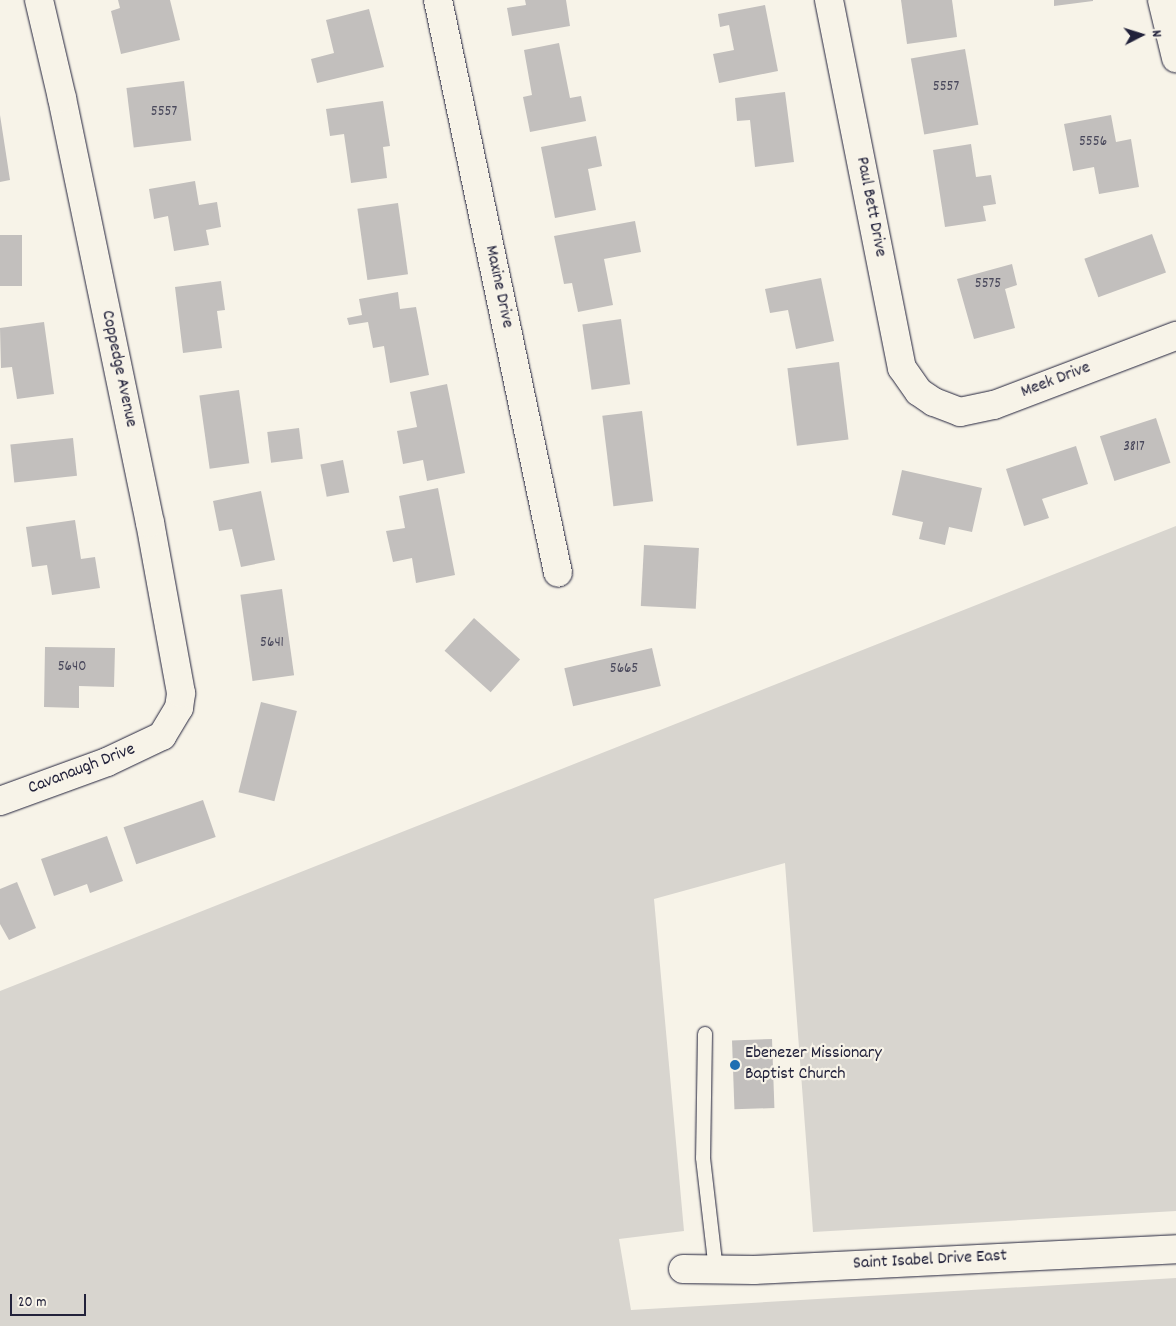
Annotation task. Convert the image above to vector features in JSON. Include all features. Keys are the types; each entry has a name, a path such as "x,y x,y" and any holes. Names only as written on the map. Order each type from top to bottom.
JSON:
{"street":[{"name":"Coppedge Avenue","path":"39,0 62,98 150,523 182,693 179,708 162,736"},
{"name":"Maxine Drive","path":"438,0 558,574"},
{"name":"Paul Bett Drive","path":"829,0 902,368 919,392 934,402"},
{"path":"1162,0 1176,58"},
{"name":"Meek Drive","path":"934,402 960,412 994,405 1176,336"},
{"name":"Cavanaugh Drive","path":"0,802 107,762 162,736"},
{"name":"Saint Isabel Drive East","path":"683,1269 754,1270 1176,1249"}],"lane":[{"path":"705,1034 703,1158 716,1270"}],"shaded area":[{"path":"1176,526 1176,1211 813,1232 785,863 654,899 684,1231 619,1239 631,1310 1176,1278 1176,1326 0,1326 0,991"}],"building":[{"path":"118,0 170,0 180,40 121,54 111,11 120,8"},
{"path":"525,0 566,0 570,26 512,36 507,8 526,5"},
{"path":"901,0 952,0 957,37 907,44"},
{"path":"1054,0 1093,0 1093,1 1054,6"},
{"path":"765,5 778,71 719,83 713,54 734,50 729,25 720,27 718,14"},
{"path":"369,9 384,67 317,83 311,59 334,53 326,20"},
{"path":"559,43 570,98 581,96 586,121 530,132 523,97 532,95 524,50"},
{"path":"965,49 978,125 924,134 911,59"},
{"path":"184,81 191,141 134,148 126,88"},
{"path":"785,92 794,162 755,167 750,120 737,121 735,98"},
{"path":"383,101 390,146 383,147 387,178 351,183 344,134 330,136 326,109"},
{"path":"0,115 10,180 0,182"},
{"path":"1111,115 1116,142 1131,139 1139,187 1099,194 1094,167 1073,171 1064,124"},
{"path":"596,136 602,166 588,169 596,210 555,218 541,147"},
{"path":"971,144 976,177 991,175 996,204 983,206 986,221 945,227 933,150"},
{"path":"195,181 199,205 217,202 221,227 206,230 209,245 174,251 168,216 154,219 149,189"},
{"path":"398,203 408,274 367,280 357,209"},
{"path":"635,221 641,252 604,259 613,305 578,312 572,283 564,284 554,236"},
{"path":"1152,234 1166,273 1098,297 1084,259"},
{"path":"0,235 22,235 22,286 0,286"},
{"path":"1012,264 1017,285 1005,289 1015,328 974,339 957,279"},
{"path":"821,278 834,341 796,349 788,310 770,313 765,289"},
{"path":"221,281 225,310 217,311 222,348 183,353 175,287"},
{"path":"398,292 400,309 416,307 429,375 390,383 384,346 373,348 368,322 349,325 347,318 362,315 359,299"},
{"path":"621,319 630,384 592,390 582,324"},
{"path":"44,322 54,394 17,399 12,367 1,368 0,328"},
{"path":"839,362 849,439 797,446 787,368"},
{"path":"447,384 465,473 427,481 423,460 403,464 397,431 417,427 410,392"},
{"path":"239,390 249,463 210,469 199,396"},
{"path":"642,411 653,501 613,506 602,416"},
{"path":"1156,418 1171,463 1114,481 1100,436"},
{"path":"299,428 303,459 271,463 267,432"},
{"path":"73,438 77,476 14,482 10,445"},
{"path":"1076,446 1088,484 1042,499 1049,518 1024,526 1006,469"},
{"path":"343,460 349,492 327,497 320,464"},
{"path":"902,470 982,488 972,532 949,527 945,545 919,539 923,522 892,515"},
{"path":"438,488 455,575 416,583 412,558 393,562 386,531 405,528 399,496"},
{"path":"261,491 275,560 241,567 232,529 219,531 213,501"},
{"path":"75,520 81,559 95,557 100,588 52,595 47,565 32,567 26,527"},
{"path":"644,545 699,548 696,609 641,606"},
{"path":"282,589 294,675 253,681 240,595"},
{"path":"474,618 520,659 491,692 445,651"},
{"path":"45,647 115,648 114,687 79,686 79,708 44,707"},
{"path":"652,648 661,686 573,706 564,668"},
{"path":"261,702 297,711 274,801 239,792"},
{"path":"203,800 216,837 136,864 124,827"},
{"path":"107,836 123,881 90,893 87,884 54,896 41,859"},
{"path":"17,882 36,928 9,940 0,924 0,889"},
{"path":"772,1039 774,1108 734,1109 732,1040"}],"place":[{"name":"Ebenezer Missionary Baptist Church","path":"735,1065"}]}
